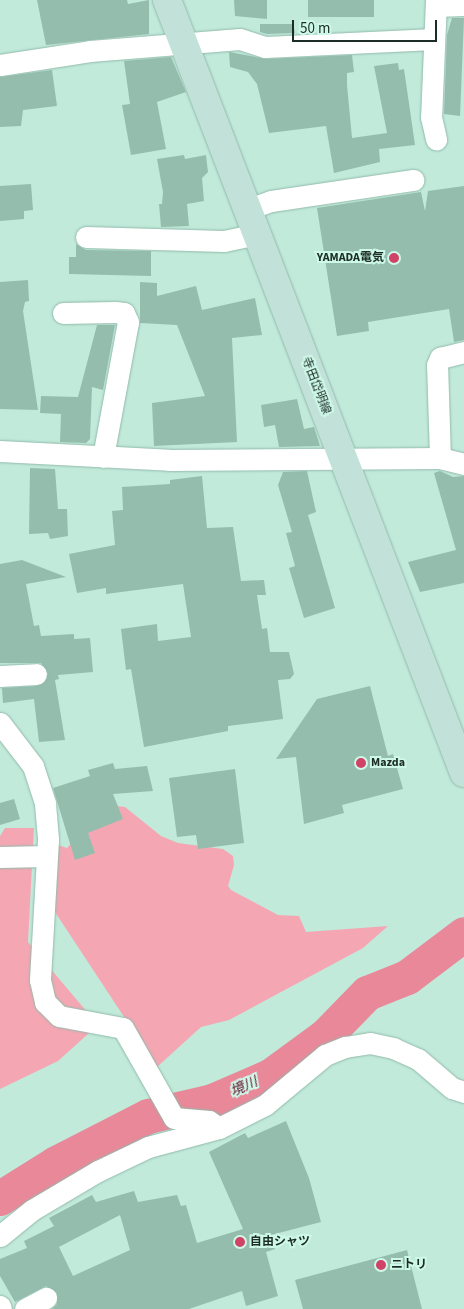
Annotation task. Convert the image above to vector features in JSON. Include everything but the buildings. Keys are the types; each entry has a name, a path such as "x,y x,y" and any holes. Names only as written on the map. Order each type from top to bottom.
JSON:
{"main road":[{"name":"寺田岱明線","path":"167,0 464,773"}],"street":[{"path":"436,139 431,117 436,3 464,5"},
{"path":"0,65 90,51 240,39 266,47 303,47 434,39"},
{"path":"248,209 271,201 413,180"},
{"path":"86,237 224,241 257,234"},
{"path":"62,313 124,313 128,322 102,457"},
{"path":"440,458 437,365 440,358 464,352"},
{"path":"0,451 102,457 440,458 464,464"},
{"path":"0,676 36,674"},
{"path":"0,723 38,776 45,804 47,856 40,980 45,1002 59,1016 123,1028 174,1118 209,1121 219,1128"},
{"path":"0,857 47,856"},
{"path":"0,1236 32,1210 98,1171 148,1147 219,1128 265,1105 325,1055 344,1047 370,1043 394,1048 418,1059 452,1088 464,1092"},
{"path":"25,1309 46,1298"}],"shaded area":[{"path":"107,805 125,807 161,836 178,843 223,849 233,856 234,865 228,886 231,890 278,915 299,916 306,932 388,926 363,948 229,1020 201,1027 157,1067 53,909 55,844 67,848"},
{"path":"5,828 34,828 28,942 98,1025 58,1061 0,1089 0,836"}],"waterway":[{"name":"境川","path":"0,1198 56,1163 148,1116 212,1101 270,1076 326,1035 367,993 407,977 464,934"}],"place":[{"name":"YAMADA電気","path":"394,258"},
{"name":"Mazda","path":"361,763"},
{"name":"自由シャツ","path":"240,1242"},
{"name":"ニトリ","path":"381,1265"}]}
